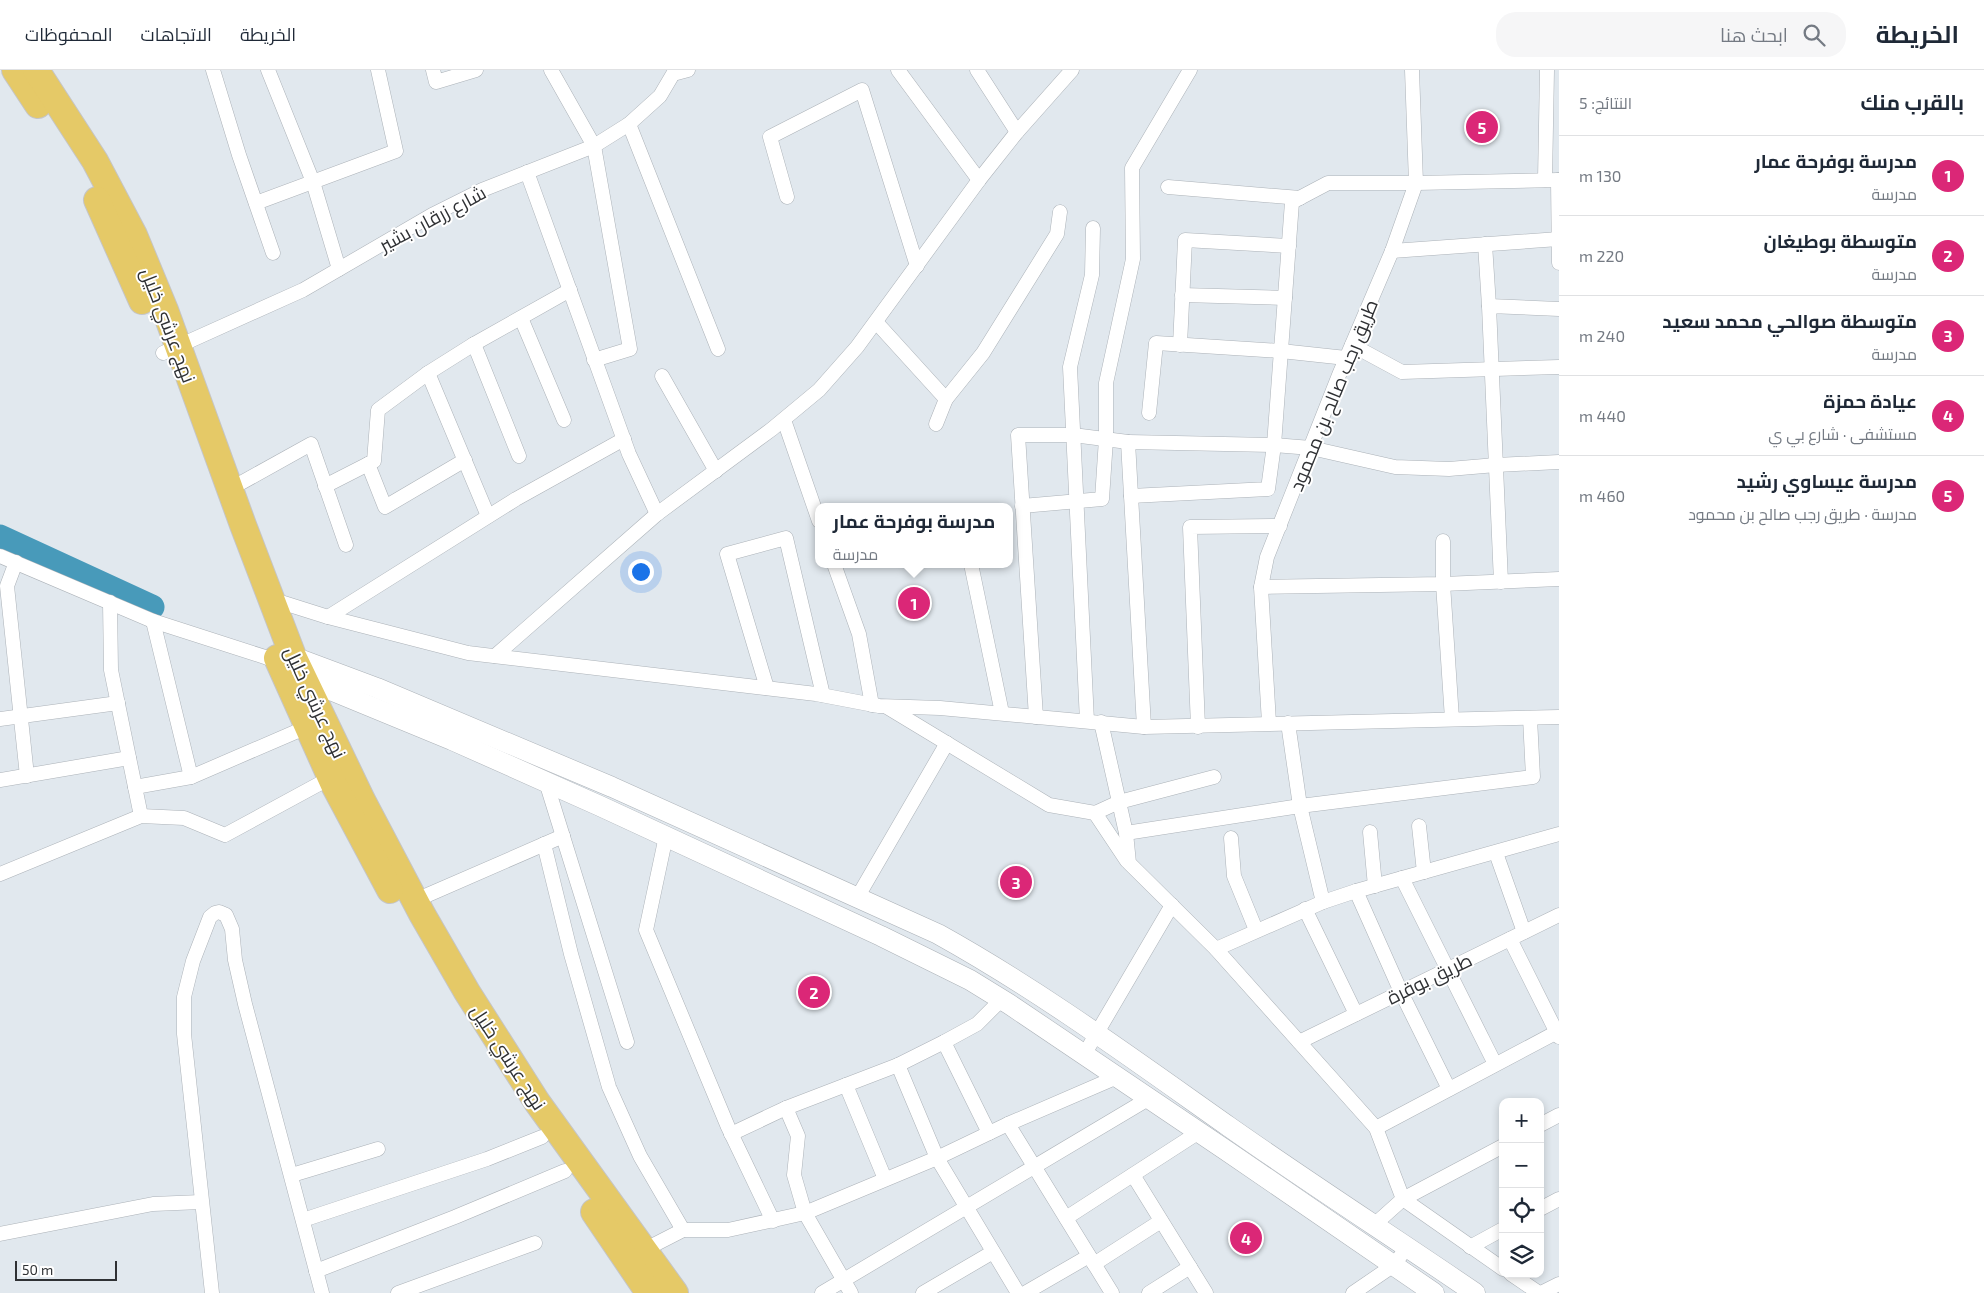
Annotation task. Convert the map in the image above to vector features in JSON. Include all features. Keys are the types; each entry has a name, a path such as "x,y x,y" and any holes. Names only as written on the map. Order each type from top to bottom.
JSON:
{"highway":[{"name":"نهج عرشي خليل","path":"15,70 67,148 100,206 134,283 170,350 230,489 271,600 280,659 306,681 362,800 467,992 537,1102 675,1293"},
{"name":"نهج عرشي خليل","path":"36,70 95,161 134,235 230,537 307,727 330,778 408,924 455,1006 510,1093 649,1293"}],"street":[{"path":"213,70 274,253"},
{"path":"268,70 313,182 339,269"},
{"path":"256,203 396,151 378,70"},
{"path":"433,70 436,82 476,70"},
{"path":"551,70 594,146 630,348 594,360"},
{"name":"شارع زرقان بشير","path":"170,350 303,290 432,215 482,190 594,146 629,124 660,96 674,72 688,70"},
{"path":"898,70 979,180"},
{"path":"978,70 1017,132"},
{"path":"495,656 657,514 784,420 819,390 858,347 979,180 1017,132 1072,70"},
{"path":"1022,506 1102,499 1106,439 1106,383 1133,259 1132,168 1190,70"},
{"name":"طريق رجب صالح بن محمود","path":"1269,723 1261,587 1267,557 1349,351 1392,251 1416,183 1412,70"},
{"path":"1547,70 1559,263"},
{"path":"786,197 770,136 862,90 917,266"},
{"path":"629,124 718,349"},
{"path":"527,172 624,439 657,514"},
{"path":"1131,496 1268,489 1274,445 1292,202 1328,182 1416,183 1554,180"},
{"path":"1168,187 1300,198"},
{"path":"936,424 946,399 984,353 1057,234 1060,212"},
{"path":"1093,228 1092,275 1070,368 1076,500 1094,722 1119,802 1126,833 1129,863"},
{"path":"1392,251 1559,239"},
{"path":"1180,345 1185,240 1289,246"},
{"path":"1484,244 1489,306 1501,582"},
{"path":"325,486 374,460 378,410 428,373 474,344 570,290"},
{"path":"1182,295 1285,298"},
{"path":"1489,306 1559,309"},
{"path":"521,318 564,420"},
{"path":"876,322 946,399"},
{"path":"1150,413 1156,343 1281,351 1349,351 1402,372 1559,367"},
{"path":"474,344 519,456"},
{"path":"428,373 488,516"},
{"path":"662,376 716,470"},
{"path":"784,420 815,509"},
{"path":"1036,717 1018,435 1074,435 1128,442 1274,445 1311,448 1395,467 1449,469 1496,464 1559,462"},
{"path":"328,616 516,499 624,439"},
{"path":"1128,442 1144,727"},
{"path":"230,489 311,444 346,545"},
{"path":"368,464 385,507 464,460"},
{"path":"1198,727 1190,527 1280,526"},
{"path":"767,688 727,554 786,538 823,695"},
{"path":"1443,541 1443,584 1452,719"},
{"path":"0,556 153,621 377,688 612,787 938,934 982,959 1098,1035 1475,1293"},
{"path":"16,562 7,586 27,776"},
{"path":"835,568 858,634 872,705"},
{"path":"972,568 1002,713"},
{"path":"1261,587 1443,584 1559,579"},
{"path":"271,600 468,653 823,695 872,705 1002,713 1144,727 1559,717"},
{"path":"110,602 111,670 141,816"},
{"path":"153,621 191,777"},
{"path":"306,681 452,740 666,836 881,936 970,980 1199,1132 1434,1293"},
{"path":"0,719 118,703"},
{"path":"886,706 1049,805 1096,813 1119,802 1214,777"},
{"path":"1126,833 1300,806 1533,777 1530,718"},
{"path":"1288,723 1300,806 1323,902"},
{"path":"135,787 191,777 307,727"},
{"path":"857,898 947,743"},
{"path":"0,780 129,758"},
{"path":"0,874 141,816 184,818 225,835 330,778"},
{"path":"546,782 626,1042"},
{"path":"1096,813 1129,863 1216,948 1376,1128 1403,1199 1499,1266"},
{"path":"1420,826 1424,872"},
{"path":"1370,832 1375,886"},
{"path":"1216,948 1305,909 1356,891 1559,834"},
{"path":"416,900 563,836"},
{"path":"666,836 646,930 732,1134 773,1221"},
{"path":"1231,838 1234,876 1256,930"},
{"path":"544,844 571,954 609,1087 640,1156 684,1230"},
{"path":"1496,853 1524,932"},
{"path":"1402,878 1495,1064"},
{"path":"1356,891 1401,992 1449,1089"},
{"path":"1084,1055 1098,1035 1172,905"},
{"path":"1305,909 1356,1014"},
{"path":"212,1293 184,1034 184,997 193,961 210,917 215,913 223,913 226,915 232,929 240,984 322,1293"},
{"name":"طريق بوقرة","path":"1299,1042 1559,915"},
{"path":"1376,1128 1495,1064 1558,1033 1510,939"},
{"path":"732,1134 786,1108 898,1065 977,1024 1002,1000"},
{"path":"944,1042 989,1133"},
{"path":"898,1065 937,1158 1018,1293"},
{"path":"644,1250 684,1230 728,1230 805,1213 937,1158 1008,1124 1116,1077"},
{"path":"846,1085 885,1180"},
{"path":"822,1293 1148,1099"},
{"path":"786,1108 798,1136 794,1175 805,1213 851,1293"},
{"path":"1544,1124 1559,1116"},
{"path":"1008,1124 1112,1293"},
{"path":"1066,1218 1199,1132"},
{"path":"303,1220 487,1159 542,1137"},
{"path":"1374,1225 1403,1199 1499,1148"},
{"path":"292,1175 378,1149"},
{"path":"316,1271 455,1217 565,1171"},
{"path":"1133,1175 1206,1293"},
{"path":"1544,1207 1559,1199"},
{"path":"0,1234 153,1204 201,1202"},
{"path":"1025,1293 1162,1221"},
{"path":"1470,1247 1499,1231"},
{"path":"398,1293 535,1244"},
{"path":"1352,1293 1369,1289 1394,1265 1407,1247"},
{"path":"922,1293 993,1252"},
{"path":"1149,1293 1190,1268"},
{"path":"1517,1278 1540,1293 1559,1284"}],"waterway":[{"path":"0,537 152,607"}],"place":[{"name":"مدرسة عيساوي رشيد","path":"1482,127"},
{"name":"مدرسة بوفرحة عمار","path":"914,603"},
{"name":"متوسطة صوالحي محمد سعيد","path":"1016,882"},
{"name":"متوسطة بوطيغان","path":"814,992"},
{"name":"عيادة حمزة","path":"1246,1238"}]}
